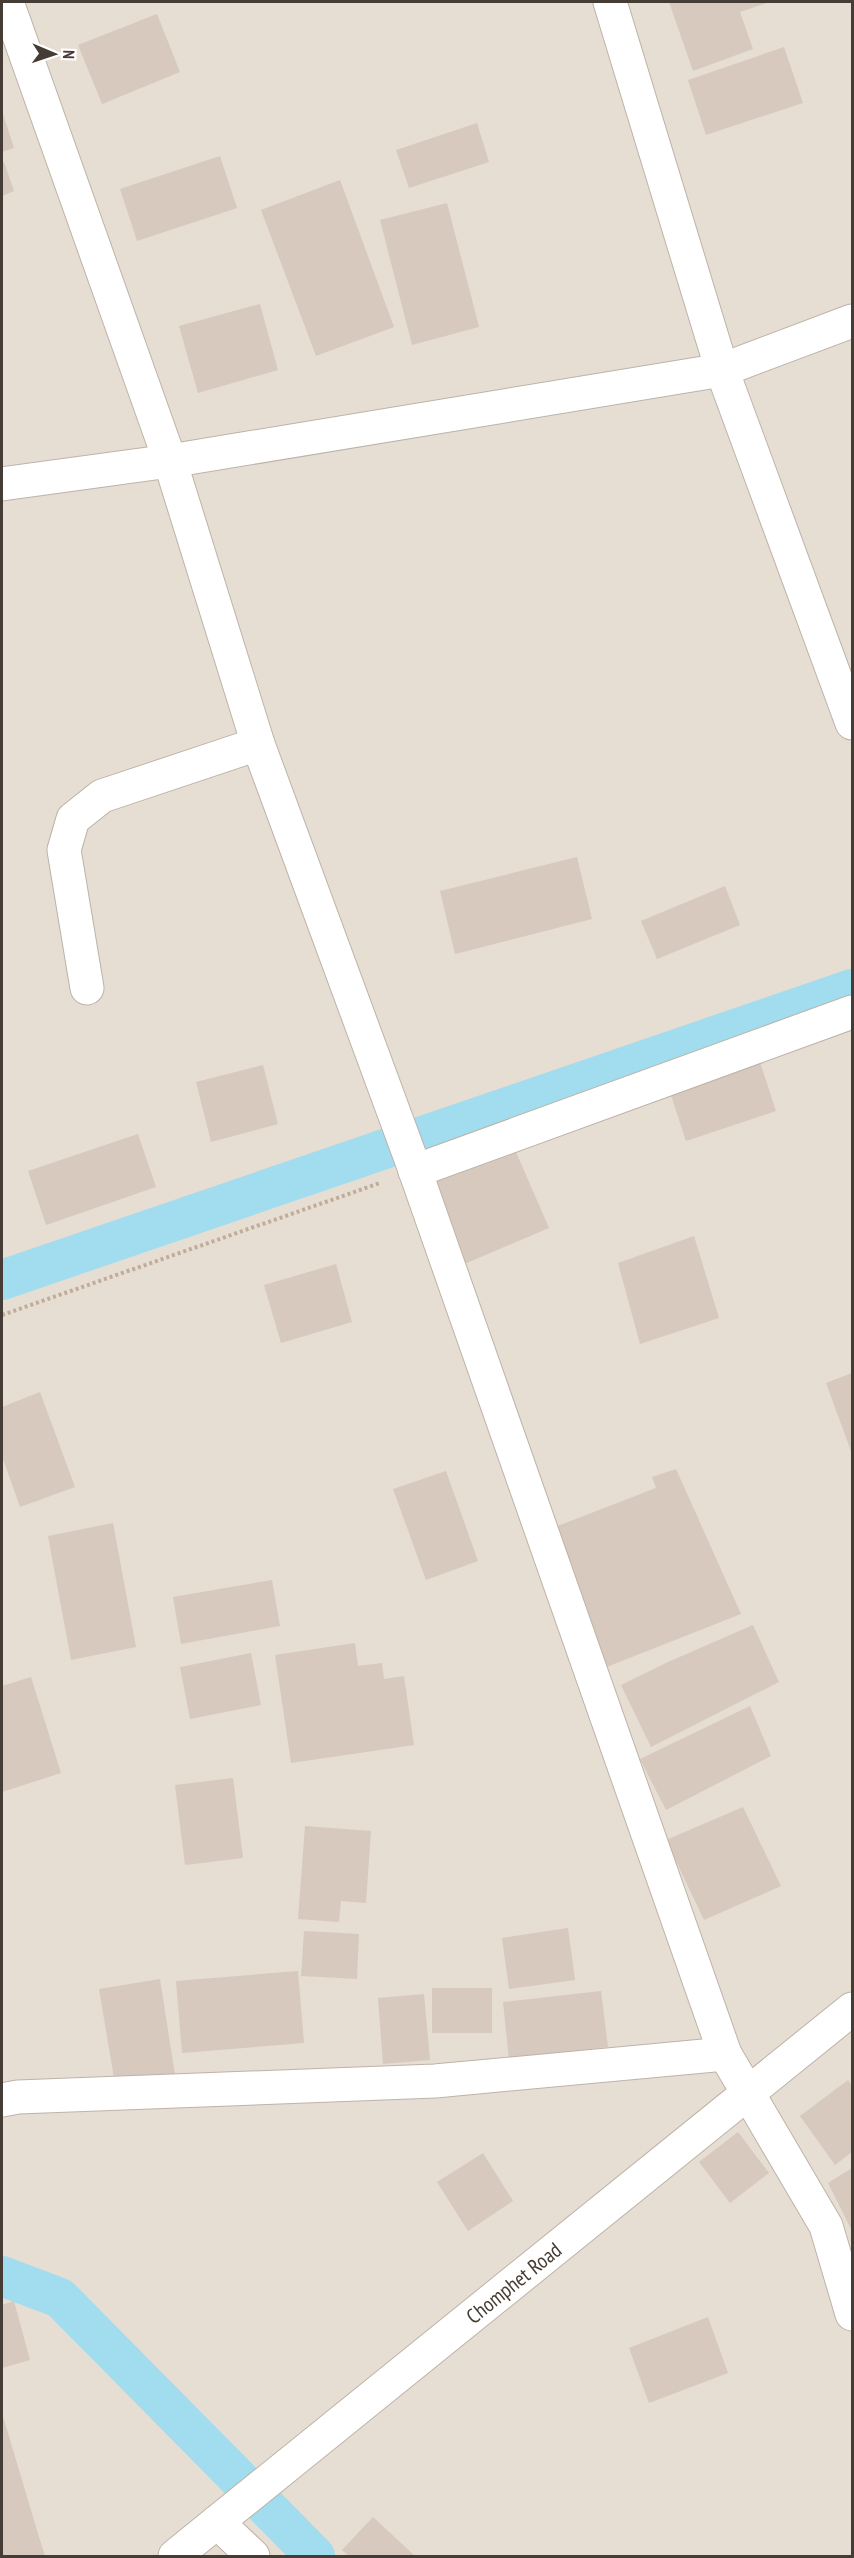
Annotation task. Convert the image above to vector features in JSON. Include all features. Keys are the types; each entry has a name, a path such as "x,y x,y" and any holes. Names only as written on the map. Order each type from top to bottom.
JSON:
{"street":[{"path":"7,2 170,461 258,744 413,1165 725,2054 826,2226 852,2314"},
{"path":"610,2 722,369 852,723"},
{"path":"2,484 170,461 722,369 852,321"},
{"path":"87,988 64,850 73,819 102,796 258,744"},
{"path":"413,1165 723,1061 852,1012"},
{"name":"Chomphet Road","path":"175,2556 750,2094 852,2009"},
{"path":"2,2100 42,2096 435,2081 725,2054"},
{"path":"229,2513 253,2556"}],"path":[{"path":"2,1315 413,1165"}],"shaded area":[{"path":"2,2 852,2 852,2556 2,2556"}],"building":[{"path":"669,2 770,2 740,12 753,49 693,71"},
{"path":"157,14 180,72 102,104 78,45"},
{"path":"784,47 803,103 706,135 688,80"},
{"path":"2,111 14,148 2,152"},
{"path":"477,123 489,162 409,188 396,150"},
{"path":"220,156 237,208 137,241 120,189"},
{"path":"4,162 14,191 2,196 2,163"},
{"path":"340,180 394,327 316,356 261,210"},
{"path":"447,203 479,327 412,345 380,220"},
{"path":"260,304 278,370 198,393 179,326"},
{"path":"577,857 592,919 455,954 440,891"},
{"path":"725,886 740,925 657,959 641,921"},
{"path":"760,1062 776,1111 686,1141 670,1092"},
{"path":"263,1065 278,1124 211,1142 196,1082"},
{"path":"138,1134 156,1187 46,1225 28,1171"},
{"path":"513,1145 549,1228 462,1265 427,1183"},
{"path":"694,1236 719,1318 640,1344 618,1263"},
{"path":"336,1264 352,1322 281,1343 264,1285"},
{"path":"852,1373 852,1454 826,1383"},
{"path":"40,1392 75,1487 20,1507 2,1456 2,1407"},
{"path":"676,1469 741,1614 604,1668 555,1527 656,1488 652,1477"},
{"path":"446,1471 478,1561 426,1580 393,1489"},
{"path":"113,1523 136,1647 71,1660 48,1536"},
{"path":"272,1580 280,1626 181,1644 173,1597"},
{"path":"753,1625 779,1682 651,1747 621,1685"},
{"path":"355,1643 358,1666 382,1663 384,1679 404,1676 414,1745 291,1763 275,1655"},
{"path":"251,1653 261,1705 190,1719 180,1667"},
{"path":"31,1677 61,1773 2,1792 2,1686"},
{"path":"750,1706 771,1756 666,1810 640,1759"},
{"path":"233,1778 243,1858 185,1865 175,1785"},
{"path":"743,1807 781,1886 704,1920 666,1840"},
{"path":"305,1826 371,1831 366,1903 341,1901 339,1922 298,1919"},
{"path":"568,1928 575,1980 509,1989 502,1938"},
{"path":"304,1931 359,1934 357,1979 301,1976"},
{"path":"298,1971 304,2043 182,2053 176,1981"},
{"path":"160,1979 175,2075 115,2084 99,1989"},
{"path":"432,1988 492,1988 492,2033 432,2033"},
{"path":"601,1991 608,2047 509,2059 503,2002"},
{"path":"424,1994 430,2060 383,2064 378,1998"},
{"path":"848,2080 852,2086 852,2152 835,2165 800,2116"},
{"path":"738,2132 769,2173 730,2203 699,2162"},
{"path":"483,2153 513,2201 468,2231 437,2182"},
{"path":"852,2168 852,2231 828,2183"},
{"path":"14,2301 30,2360 2,2368 2,2305"},
{"path":"708,2317 728,2373 649,2403 629,2348"},
{"path":"2,2413 39,2537 45,2556 2,2556"},
{"path":"373,2517 415,2556 349,2556 342,2550"}],"waterway":[{"path":"2,1280 852,989"},
{"path":"2,2276 60,2298 315,2556"}]}
